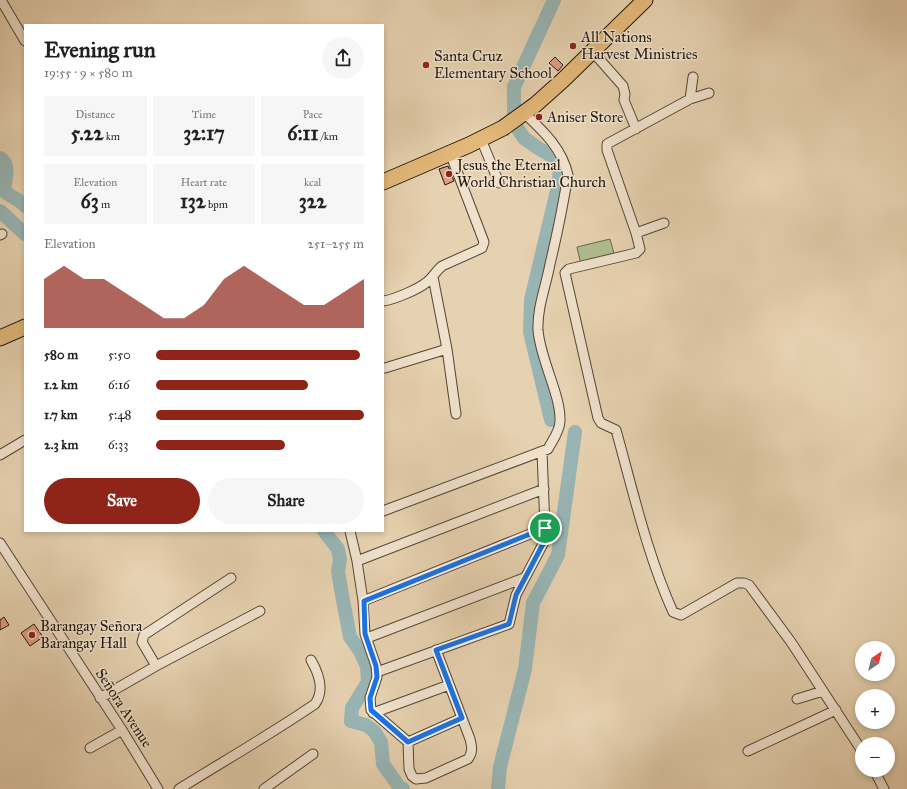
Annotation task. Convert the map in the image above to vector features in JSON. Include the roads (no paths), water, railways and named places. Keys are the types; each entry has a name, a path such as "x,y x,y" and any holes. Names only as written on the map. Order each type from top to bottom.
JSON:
{"main road":[{"path":"384,182 503,128 558,85 645,0"},
{"path":"0,338 24,327"}],"street":[{"path":"1,0 24,39"},
{"path":"593,52 622,86 625,94 624,100 636,129"},
{"path":"690,99 693,76"},
{"path":"709,93 690,99 610,142 607,146 640,249 636,253 569,269 565,273 566,280 598,418 601,423 616,430 664,593 673,612 681,616 737,584 744,582 749,585 791,642 855,740"},
{"path":"384,510 542,452 548,449 560,422 557,402 538,331 538,313 552,256 568,175 566,164 551,140 522,114"},
{"path":"481,139 499,183"},
{"path":"384,301 421,286 433,277 437,270 442,266 482,248 484,242 450,153"},
{"path":"636,233 664,223"},
{"path":"433,277 447,349 456,414"},
{"path":"385,368 447,349"},
{"path":"0,455 24,441"},
{"path":"376,672 509,624 516,595 544,542 545,528 542,452"},
{"path":"357,561 544,489"},
{"path":"364,601 545,528"},
{"path":"350,532 364,601 365,634 374,655 376,672 375,684 370,698 371,710 408,742 410,769 412,776 416,779 426,778 468,759 472,748 470,739 436,650"},
{"name":"Señora Avenue","path":"0,543 122,730 158,789"},
{"path":"156,666 142,642 144,635 231,578"},
{"path":"367,638 524,578"},
{"path":"100,698 156,666 260,611"},
{"path":"179,789 239,751 257,742 315,704 320,698 320,679 311,660"},
{"path":"373,713 449,685"},
{"path":"797,699 822,691"},
{"path":"748,751 836,710"},
{"path":"408,742 462,718"},
{"path":"90,748 122,730"},
{"path":"264,789 313,754"},
{"path":"878,777 884,789"}],"waterway":[{"path":"551,420 530,332 531,300 559,182 560,164 550,155 524,138 514,123 514,87 554,0"},
{"path":"0,158 5,164 6,168 4,191 24,205"},
{"path":"0,211 24,233"},
{"path":"498,789 500,767 525,669 533,603 558,555 575,432"},
{"path":"325,532 338,549 340,560 338,571 350,637 360,651 367,666 368,682 352,708 351,721 366,725 374,731 381,742 383,764 400,788 403,789"}],"place":[{"name":"All Nations Harvest Ministries","path":"573,46"},
{"name":"Santa Cruz Elementary School","path":"426,65"},
{"name":"Aniser Store","path":"539,117"},
{"name":"Jesus the Eternal World Christian Church","path":"449,174"},
{"name":"Barangay Señora Barangay Hall","path":"32,635"}]}
